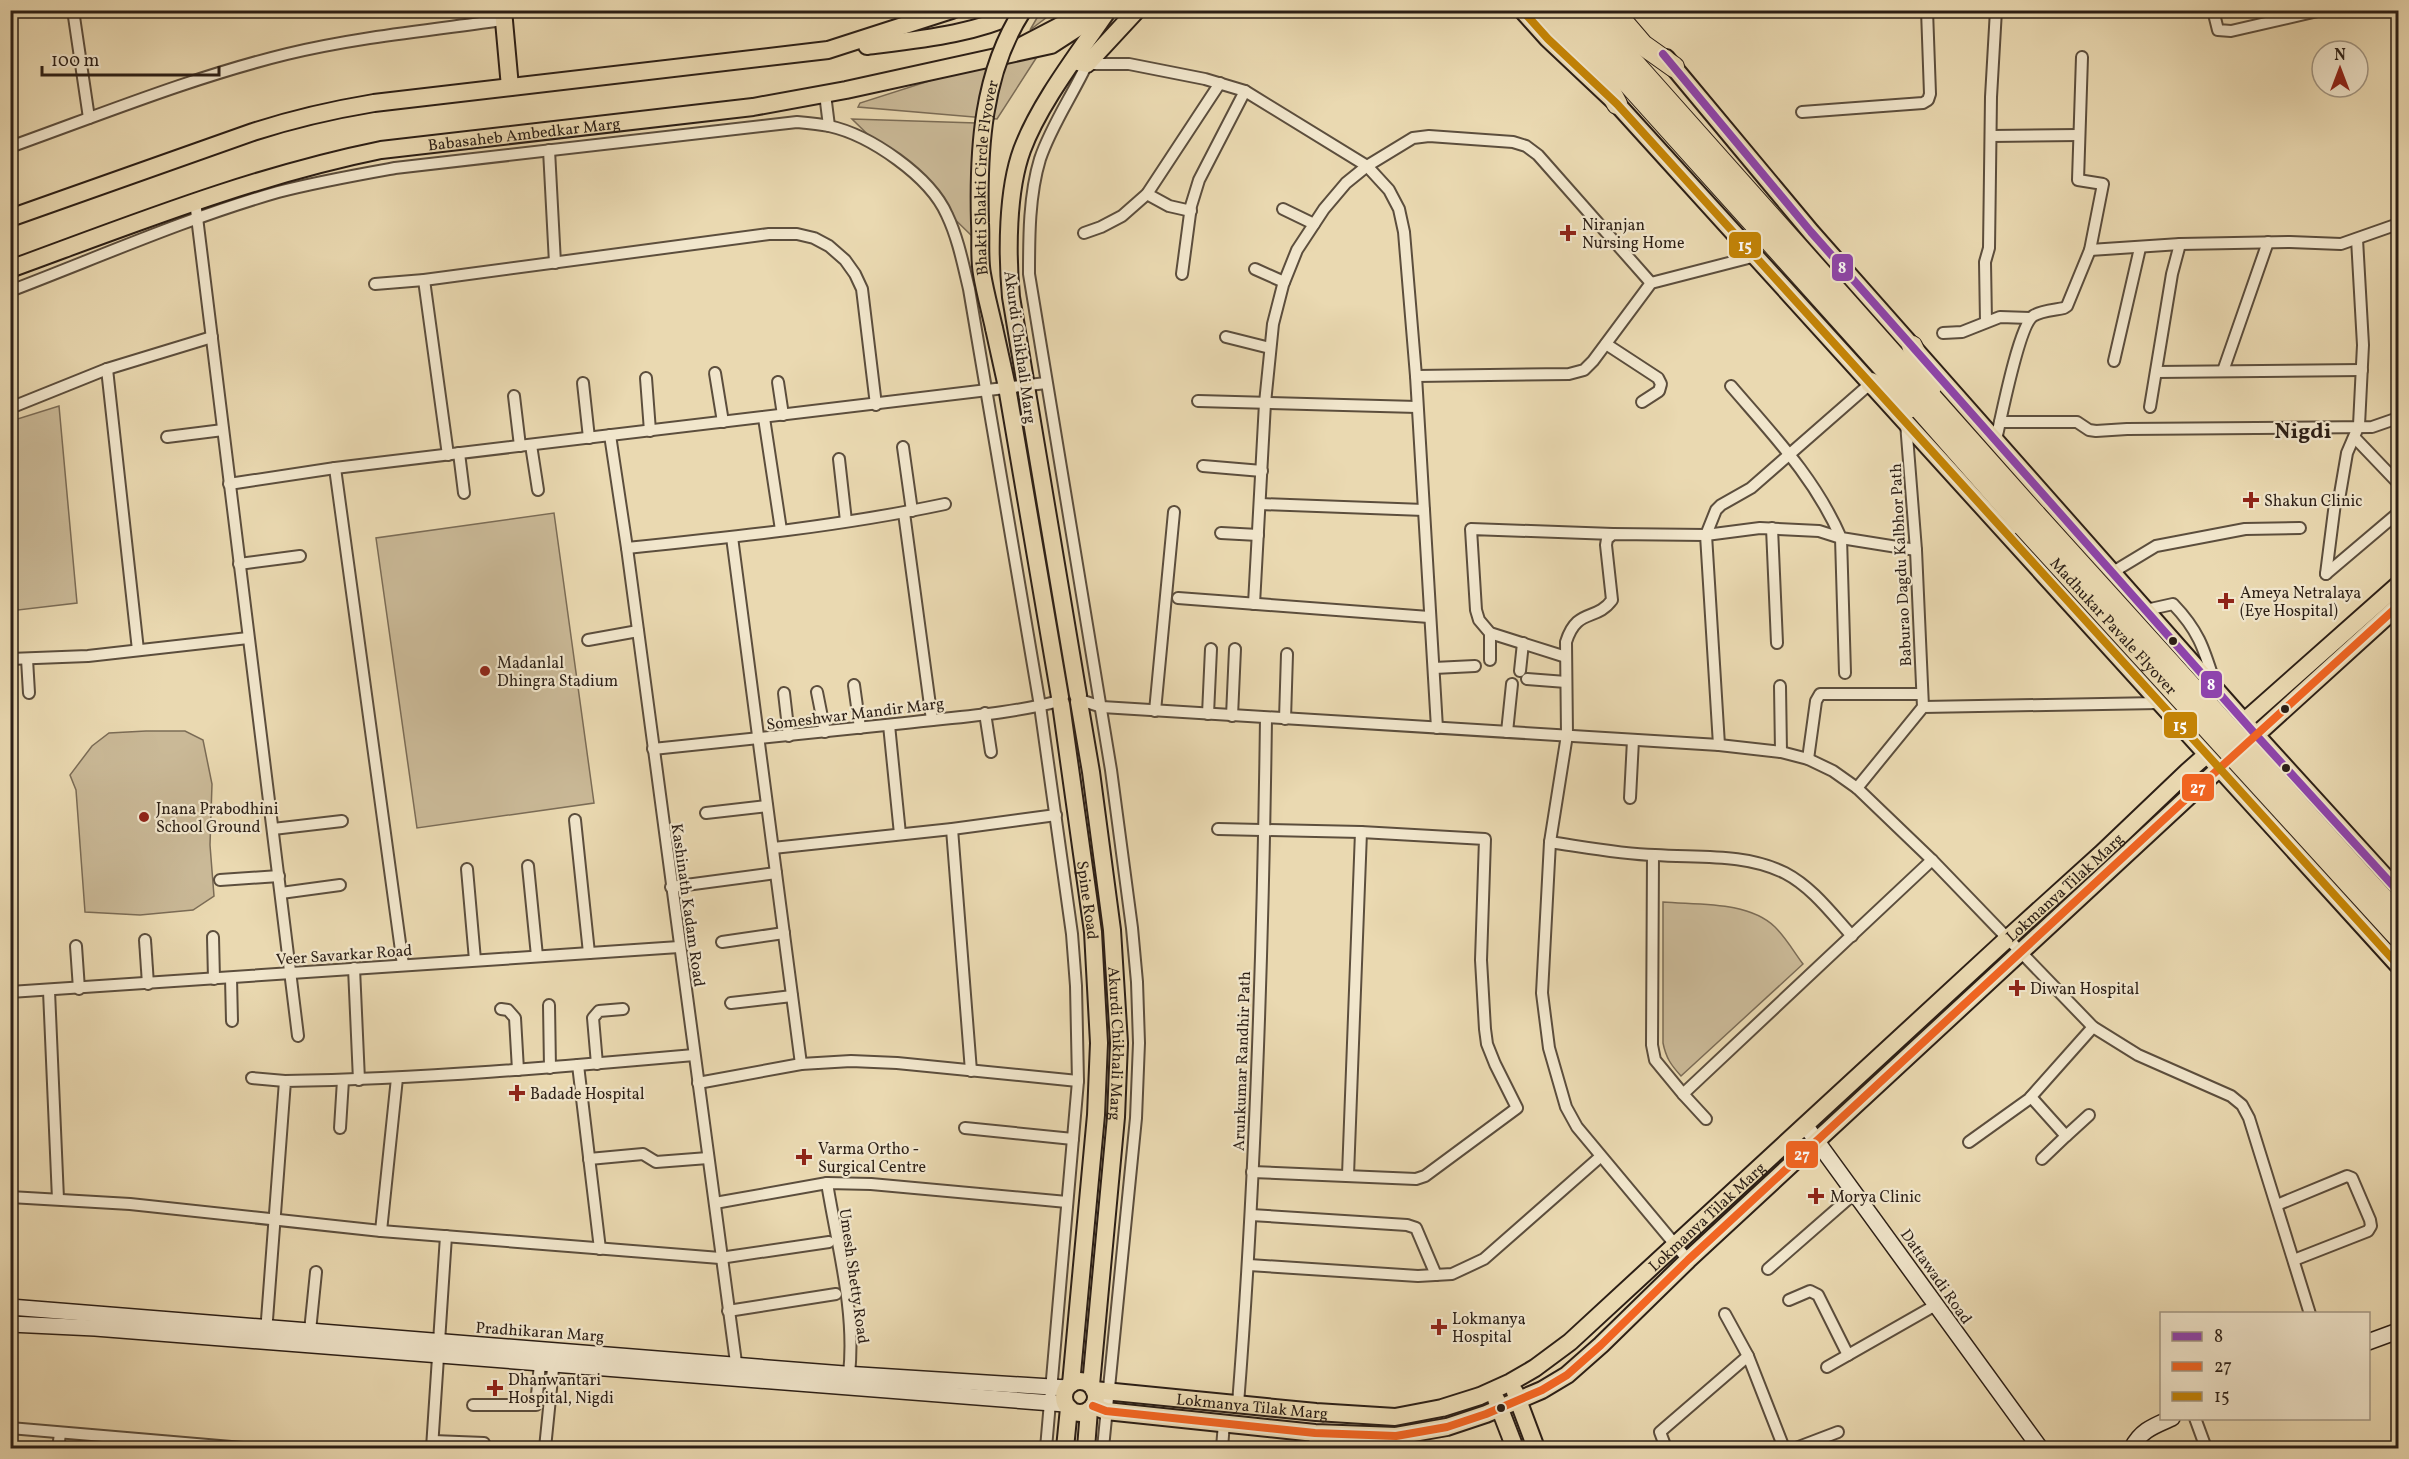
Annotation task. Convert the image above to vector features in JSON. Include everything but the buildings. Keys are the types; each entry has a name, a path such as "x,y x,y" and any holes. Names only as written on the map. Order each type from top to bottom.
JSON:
{"highway":[{"path":"1543,10 1601,74 1617,104"},
{"path":"1562,10 1897,356 1935,415 2030,521"},
{"path":"1587,10 1897,356 1935,415"},
{"path":"1613,10 1643,45 1674,67"},
{"path":"1871,383 1935,415"},
{"name":"Madhukar Pavale Flyover","path":"2030,521 2398,915"},
{"name":"Madhukar Pavale Flyover","path":"2030,521 2398,937"}],"main road":[{"path":"828,50 952,10"},
{"path":"10,218 289,120 374,104 917,39 1001,22 1023,10"},
{"name":"Bhakti Shakti Circle Flyover","path":"1006,387 982,272 979,180 981,141 988,98 1001,52 1023,10"},
{"path":"1006,54 1069,21 1082,10"},
{"path":"1080,62 1106,10"},
{"name":"Babasaheb Ambedkar Marg","path":"10,269 195,201 284,172 381,150 753,107 825,94 1051,45 1106,10"},
{"name":"Akurdi Chikhali Marg","path":"1086,1449 1097,1399 1116,1117 1119,1043 1112,930 1091,772 1025,385 1009,275 1015,179 1022,150 1030,132 1080,62 1137,10"},
{"path":"1522,10 1548,39 1617,104 2398,965"},
{"path":"1625,10 1811,232 1897,356 1996,440 2243,721 2398,891"},
{"path":"503,15 510,87"},
{"name":"Akurdi Chikhali Marg","path":"1006,387 1060,701"},
{"name":"Lokmanya Tilak Marg","path":"1097,1399 1315,1441 1416,1434 1447,1427 1500,1409 1542,1390 1567,1375 2020,953 2207,754 2398,585"},
{"name":"Lokmanya Tilak Marg","path":"1097,1399 1238,1404 1395,1417 1442,1408 1511,1382 1570,1342 2007,939 2221,768 2398,606"},
{"path":"1060,701 1063,692 1069,690 1079,699"},
{"name":"Spine Road","path":"1060,701 1093,932 1099,1043 1096,1115 1062,1396"},
{"path":"1081,1381 1097,1399 1079,1413 1062,1396 1081,1381"},
{"path":"1511,1382 1536,1449"},
{"path":"1493,1390 1515,1449"},
{"path":"1062,1396 1065,1449"}],"street":[{"path":"73,10 89,118"},
{"path":"1802,112 1923,103 1928,100 1930,94 1927,10"},
{"path":"1986,322 1985,262 1989,248 1996,10"},
{"path":"2213,10 2218,30 2232,32 2322,10"},
{"path":"10,147 237,68 288,54 343,42 503,15"},
{"path":"1996,440 2013,366 2030,318 2067,306 2090,250 2103,184 2078,180 2082,57"},
{"path":"1103,1449 1097,1399 1136,1118 1139,1043 1132,928 1102,707 1029,274 1033,192 1041,157 1080,62 1129,64 1220,83 1245,91 1366,166 1389,190 1399,209 1404,232 1416,376 1437,728"},
{"path":"1084,233 1101,228 1122,216 1147,194 1220,83"},
{"path":"1182,274 1191,211 1199,180 1245,91"},
{"path":"825,94 829,126"},
{"name":"Babasaheb Ambedkar Marg","path":"10,291 197,219 277,192 348,176 395,168 797,122 829,126 852,134 884,150 909,169 929,189 946,213 959,248 969,289 1040,706 1072,934 1076,986 1078,1081 1067,1202 1062,1396 1046,1449"},
{"path":"1991,136 2078,135"},
{"path":"1254,604 1265,403 1273,324 1284,282 1297,250 1346,183 1366,166 1413,138 1421,137 1514,142 1526,146 1538,155 1651,283"},
{"path":"549,150 555,263"},
{"path":"1147,194 1169,206 1191,211"},
{"path":"195,201 298,1036"},
{"path":"1283,208 1314,224"},
{"path":"2090,250 2140,248 2180,243 2341,244 2398,224"},
{"path":"375,284 424,280 769,234 796,234 814,238 829,246 845,260 862,289 876,405"},
{"path":"2357,239 2362,306 2359,425 2347,453 2340,495 2335,504 2326,574 2398,513"},
{"path":"2223,371 2268,242"},
{"path":"2150,407 2172,274 2180,243"},
{"path":"2114,361 2140,248"},
{"path":"1416,376 1569,374 1584,370 1651,283 1756,256"},
{"path":"1255,268 1284,282"},
{"path":"424,280 453,454 464,493"},
{"path":"1943,333 1962,332 2008,316 2030,318"},
{"path":"10,408 107,369 212,337"},
{"path":"1226,337 1270,348"},
{"path":"1606,344 1658,378 1661,384 1659,391 1642,402"},
{"path":"107,369 138,650"},
{"path":"2156,372 2362,370"},
{"path":"715,373 723,422"},
{"path":"646,378 650,431"},
{"path":"778,382 783,415"},
{"path":"582,383 589,438"},
{"path":"229,484 335,468 1046,383"},
{"path":"1719,745 1706,535 1716,510 1751,488 1871,383"},
{"path":"1731,386 1790,454 1828,508 1841,537 1845,673"},
{"path":"513,396 538,490"},
{"path":"1198,401 1417,407"},
{"path":"764,418 781,531"},
{"path":"2000,423 2077,422 2096,432 2127,429 2359,425 2372,427 2398,418"},
{"name":"Baburao Dagdu Kalbhor Path","path":"1905,421 1916,550 1923,707"},
{"path":"167,437 223,430"},
{"name":"Kashinath Kadam Road","path":"610,435 737,1372"},
{"path":"2355,438 2398,483"},
{"path":"903,447 908,512 933,720"},
{"path":"838,459 846,521"},
{"path":"1203,466 1262,471"},
{"path":"335,468 403,965"},
{"path":"627,548 781,531 908,512 945,504"},
{"path":"1260,504 1424,510"},
{"path":"1155,711 1174,513"},
{"path":"1566,657 1490,633 1479,620 1476,610 1471,528 1706,535 1772,528 1819,531 1916,550"},
{"path":"1772,528 1778,643"},
{"path":"2113,572 2156,546 2246,528 2300,528"},
{"path":"1221,533 1258,535"},
{"path":"1613,534 1607,539 1606,544 1612,600 1607,607 1579,618 1570,629 1566,642 1567,735 1550,842 1542,960 1544,1021 1549,1048 1566,1107 1577,1128 1688,1260"},
{"path":"732,537 801,1064"},
{"path":"239,564 300,556"},
{"path":"1178,598 1429,617"},
{"path":"2146,610 2173,604 2190,622 2203,647 2217,691"},
{"path":"588,640 638,631"},
{"path":"1490,633 1490,660"},
{"path":"10,659 88,656 248,638"},
{"path":"1523,643 1523,675 1566,682"},
{"path":"1208,714 1211,649"},
{"path":"1232,716 1235,649"},
{"path":"1286,719 1287,654"},
{"path":"27,659 29,693"},
{"path":"1434,668 1475,666"},
{"path":"1508,732 1512,684"},
{"path":"854,685 860,728"},
{"path":"1780,686 1781,752"},
{"path":"817,692 825,732"},
{"path":"784,693 789,736"},
{"path":"1808,759 1816,701 1820,694 1922,694"},
{"path":"1079,699 1102,707 1155,711 1719,745 1781,752 1808,759 1833,771 1857,788 1932,860 2093,1027 2138,1055 2230,1096 2242,1105 2249,1118 2309,1312"},
{"name":"Someshwar Mandir Marg","path":"653,749 758,740 933,720 1040,706 1060,701"},
{"path":"1857,788 1923,707 2159,703"},
{"path":"985,713 991,752"},
{"name":"Arunkumar Randhir Path","path":"1238,1404 1250,1265 1266,718"},
{"path":"889,724 900,834"},
{"path":"1630,798 1633,740"},
{"path":"706,813 767,806"},
{"path":"773,848 952,829 1056,815"},
{"path":"575,820 589,953"},
{"path":"273,829 342,821"},
{"path":"952,829 971,1071"},
{"path":"1218,829 1361,832 1485,838 1481,960 1485,1029 1487,1044 1495,1064 1517,1108 1425,1176 1416,1179 1252,1172"},
{"path":"1348,1175 1361,832"},
{"path":"1550,842 1653,855 1721,857 1761,864 1785,873 1810,892 1852,936"},
{"path":"1653,855 1652,1045 1655,1060 1706,1119"},
{"path":"1683,1094 1932,860"},
{"path":"528,866 537,956"},
{"path":"467,869 475,960"},
{"path":"671,887 776,873"},
{"path":"220,880 279,876"},
{"path":"281,892 340,885"},
{"path":"722,942 783,933"},
{"path":"213,937 214,979"},
{"path":"145,940 148,984"},
{"path":"76,946 80,989"},
{"name":"Veer Savarkar Road","path":"10,992 679,947"},
{"path":"354,968 359,1080"},
{"path":"231,978 232,1021"},
{"path":"49,991 58,1199"},
{"path":"731,1004 792,996"},
{"path":"549,1005 550,1068"},
{"path":"501,1009 508,1010 515,1018 518,1070"},
{"path":"597,1064 593,1018 599,1011 623,1009"},
{"path":"1969,1142 2031,1097 2093,1027"},
{"path":"252,1078 285,1081 397,1078 550,1068 694,1054"},
{"path":"698,1083 801,1064 874,1062 1078,1081"},
{"path":"578,1065 600,1249"},
{"path":"381,1231 397,1078"},
{"path":"340,1128 343,1080"},
{"path":"266,1334 285,1081"},
{"path":"2031,1097 2066,1136"},
{"path":"2042,1159 2089,1115"},
{"name":"Dattawadi Road","path":"1805,1125 1934,1306 2040,1449"},
{"path":"964,1128 1073,1139"},
{"path":"589,1159 643,1154 656,1162 708,1158"},
{"path":"1250,1265 1418,1276 1452,1274 1484,1259 1600,1157"},
{"path":"2277,1204 2348,1176 2352,1178 2370,1220 2371,1226 2368,1231 2294,1260"},
{"name":"Umesh Shetty Road","path":"827,1183 846,1296 851,1349 849,1374"},
{"name":"Umesh Shetty Road","path":"714,1203 827,1183 871,1184 1067,1202"},
{"path":"1768,1269 1855,1193"},
{"path":"10,1197 130,1204 381,1231 720,1258 829,1242"},
{"path":"1251,1215 1407,1225 1416,1228 1436,1275"},
{"path":"446,1236 433,1445 484,1443"},
{"path":"310,1331 316,1272"},
{"path":"1789,1300 1806,1292 1818,1294 1848,1355"},
{"path":"728,1311 836,1294"},
{"path":"1827,1366 1934,1306"},
{"name":"Pradhikaran Marg","path":"10,1307 266,1334 440,1348"},
{"path":"1725,1314 1748,1356 1784,1449"},
{"name":"Pradhikaran Marg","path":"10,1324 266,1334 310,1331 549,1360 1062,1396"},
{"path":"2370,1341 2398,1331"},
{"path":"1666,1449 1660,1432 1748,1356"},
{"path":"472,1405 536,1406 549,1360"},
{"path":"545,1449 549,1360"},
{"name":"Pradhikaran Marg","path":"737,1372 849,1374 1062,1396"},
{"path":"2132,1449 2136,1440 2148,1428 2169,1420"},
{"path":"2195,1420 2206,1449"},
{"path":"1222,1449 1224,1423"},
{"path":"10,1428 243,1449"},
{"path":"1796,1449 1838,1432"},
{"path":"58,1449 60,1434"}],"shaded area":[{"path":"1041,11 1055,11 1030,30"},
{"path":"1042,49 997,119 858,107 860,103 998,59"},
{"path":"852,119 976,123 974,238"},
{"path":"59,406 77,603 18,610 10,591 11,421"},
{"name":"Madanlal Dhingra Stadium","path":"554,513 594,803 417,828 376,538"},
{"name":"Jnana Prabodhini School Ground","path":"185,731 203,740 212,784 210,845 214,896 193,910 140,915 85,912 76,790 70,775 92,746 109,733"},
{"path":"1663,902 1707,904 1737,908 1751,913 1775,927 1803,964 1681,1076 1669,1061 1663,1043"}],"transit line":[{"name":"15","path":"1522,10 1548,39 1617,104 2398,965"},
{"name":"8","path":"1663,54 1811,232 2256,735 2398,891"},
{"name":"27","path":"1093,1406 1106,1411 1315,1433 1396,1436 1447,1427 1486,1414 1542,1390 1567,1375 2200,786 2398,606"}],"place":[{"name":"Niranjan Nursing Home","path":"1568,233"},
{"name":"Shakun Clinic","path":"2251,500"},
{"name":"Ameya Netralaya (Eye Hospital)","path":"2226,601"},
{"name":"Madanlal Dhingra Stadium","path":"485,671"},
{"name":"Jnana Prabodhini School Ground","path":"144,817"},
{"name":"Diwan Hospital","path":"2017,988"},
{"name":"Badade Hospital","path":"517,1093"},
{"name":"Varma Ortho - Surgical Centre","path":"804,1157"},
{"name":"Morya Clinic","path":"1816,1196"},
{"name":"Lokmanya Hospital","path":"1439,1327"},
{"name":"Dhanwantari Hospital, Nigdi","path":"495,1388"}],"district":[{"name":"Nigdi","path":"2303,430"}]}
